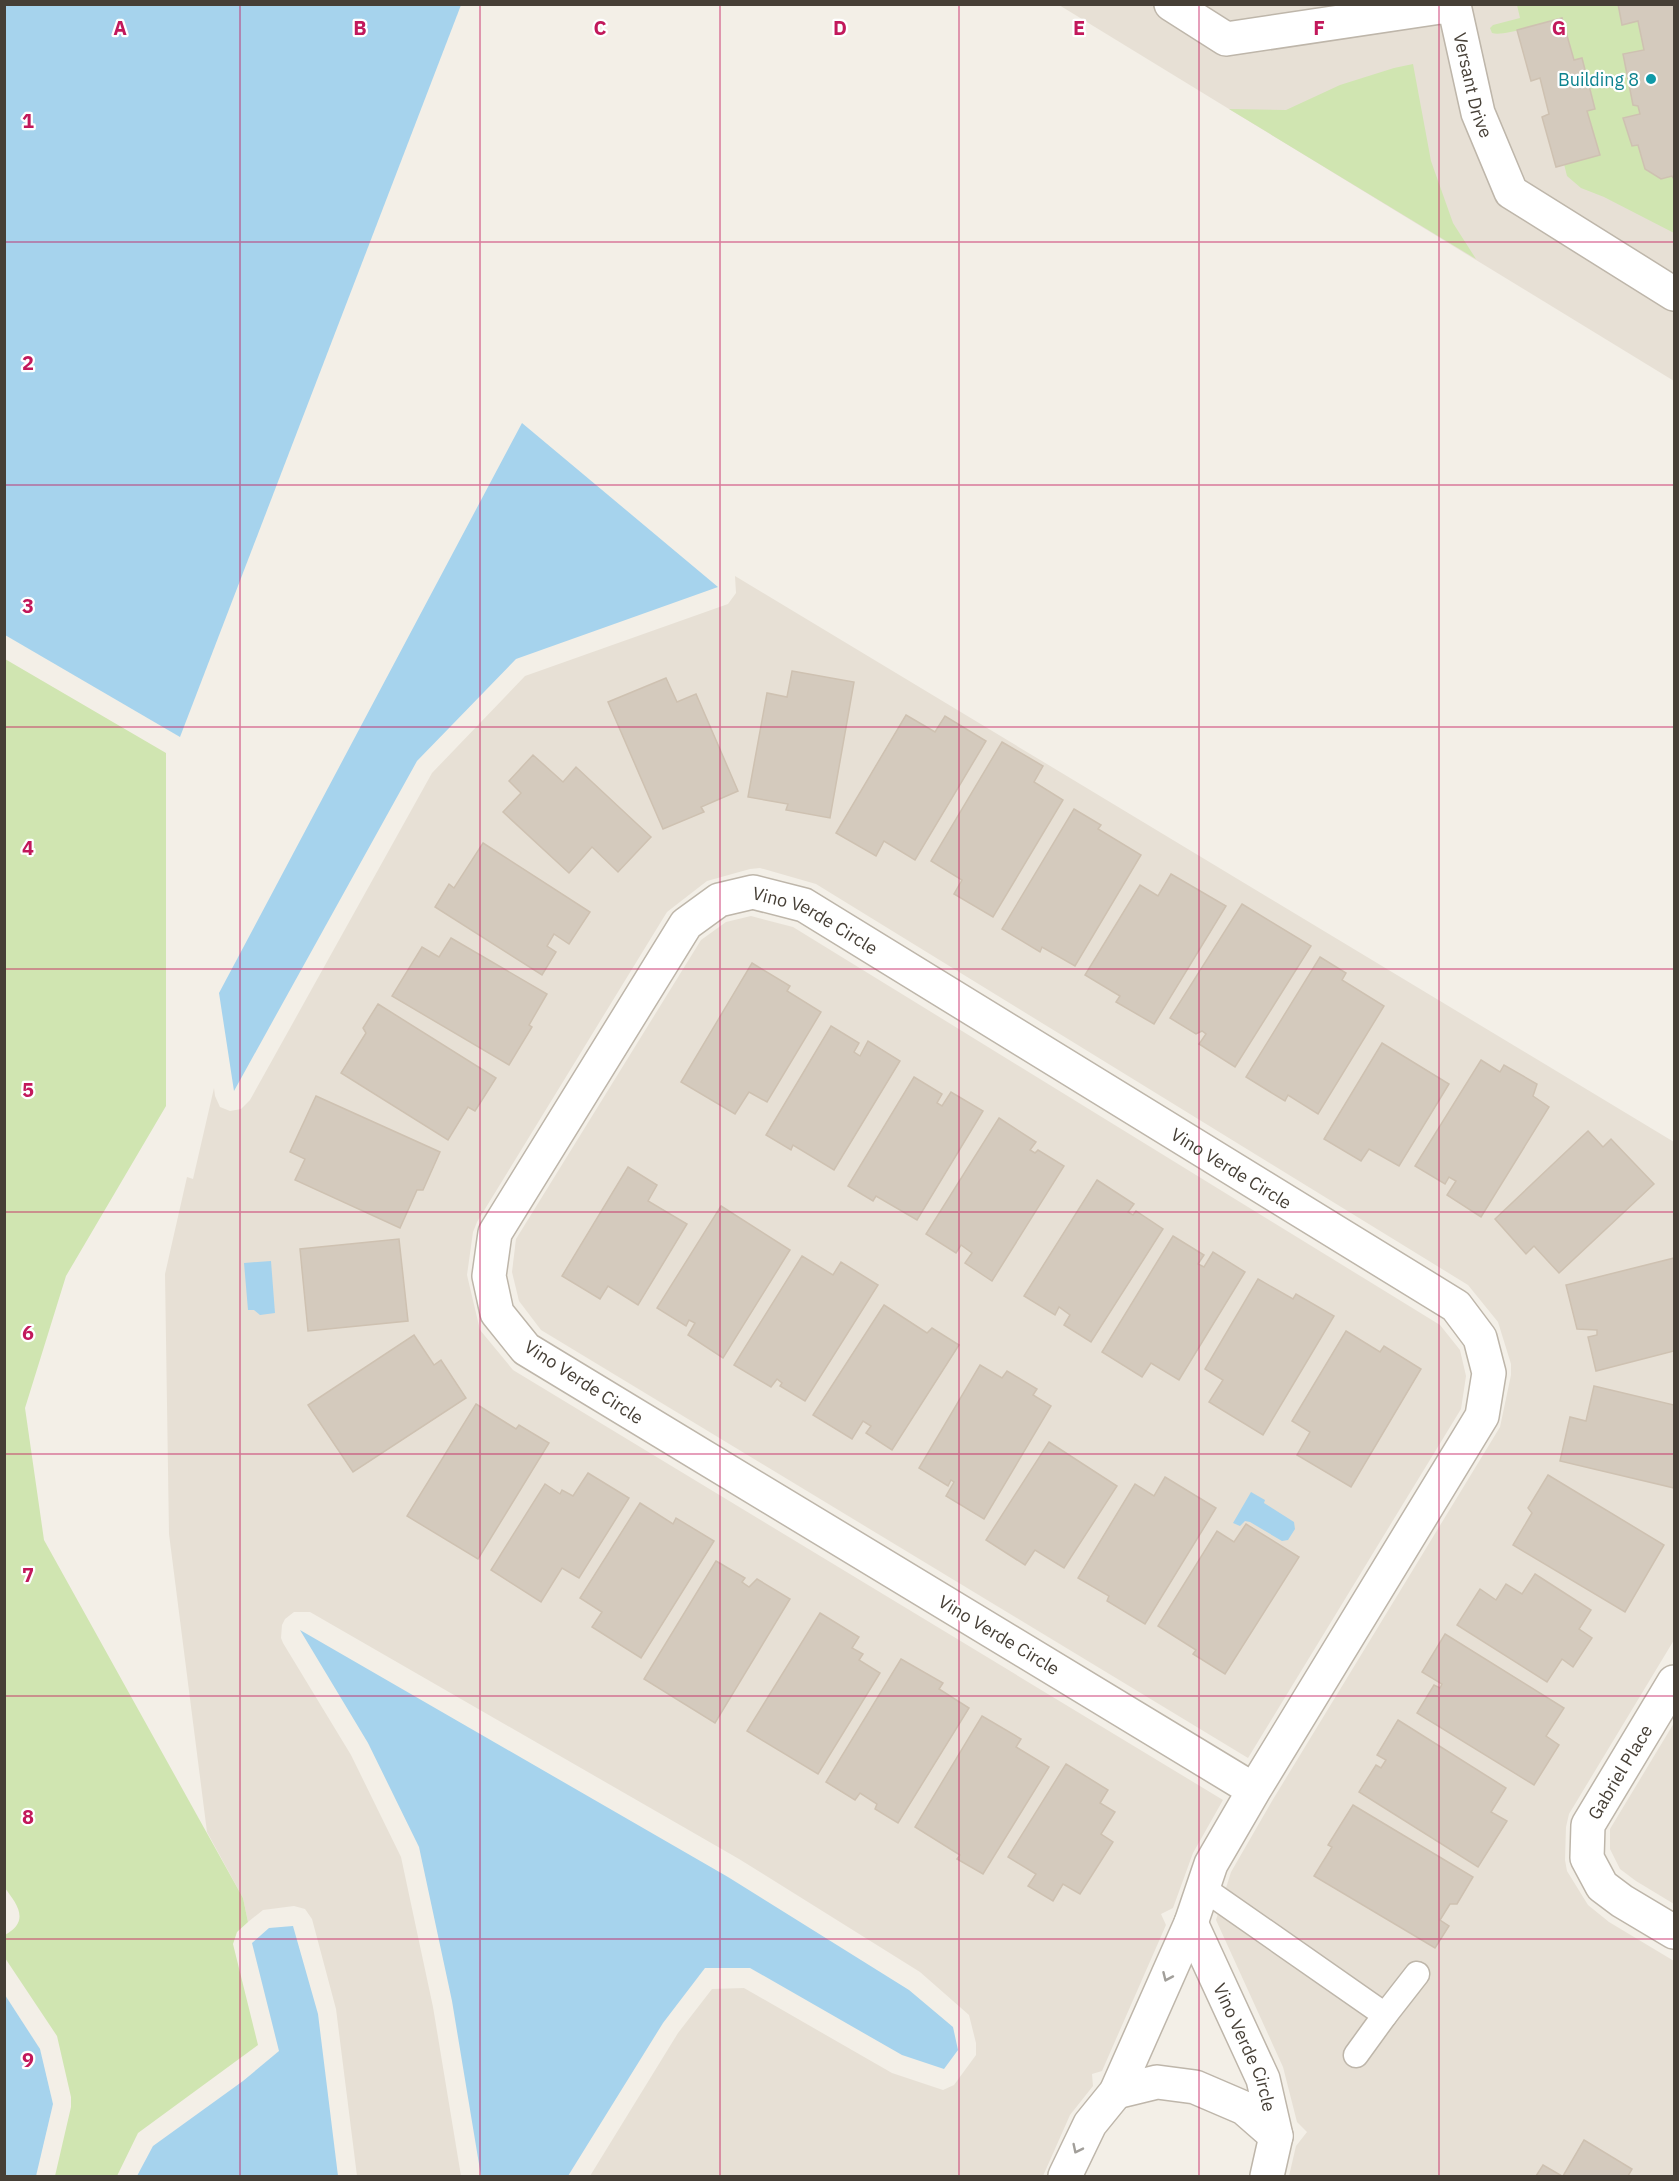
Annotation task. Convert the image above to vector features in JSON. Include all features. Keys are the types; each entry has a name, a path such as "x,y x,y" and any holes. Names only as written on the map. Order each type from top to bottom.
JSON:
{"street":[{"name":"Versant Drive","path":"1171,4 1226,39 1454,5 1478,113 1511,192 1674,294"},
{"name":"Vino Verde Circle","path":"1065,2176 1090,2124 1116,2092 1191,1923 1211,1864 1482,1416 1489,1373 1480,1338 1456,1306 804,905 753,892 719,900 686,924 495,1233 489,1276 497,1313 526,1349 1254,1790"},
{"name":"Gabriel Place","path":"1674,1682 1588,1825 1587,1858 1602,1886 1622,1901 1674,1932"},
{"name":"Vino Verde Circle","path":"1191,1923 1263,2079 1276,2136 1267,2176"},
{"path":"1116,2092 1157,2082 1195,2087 1244,2108 1276,2136"}],"lane":[{"path":"1203,1888 1385,2015"},
{"path":"1356,2055 1417,1974"}],"shaded area":[{"path":"1059,5 1674,5 1674,381 1229,109"},
{"path":"735,576 1674,1142 1674,1640 1569,1814 1566,1827 1565,1860 1567,1871 1588,1905 1609,1922 1674,1961 1674,2176 1289,2176 1296,2146 1307,2132 1297,2122 1283,2067 1216,1920 1231,1872 1500,1427 1511,1375 1511,1364 1498,1322 1468,1285 816,884 760,868 707,881 667,912 477,1222 473,1232 467,1275 480,1330 513,1370 1223,1800 1193,1853 1173,1908 1161,1914 1166,1925 1102,2071 1092,2074 1093,2086 1070,2115 1043,2176 590,2176 678,2033 712,1989 744,1988 892,2073 943,2090 954,2085 976,2055 976,2043 969,2015 920,1972 739,1859 310,1612 294,1612 285,1619 282,1625 283,1643 351,1755 401,1857 433,2007 461,2176 357,2176 336,2009 312,1919 305,1909 294,1906 263,1910 248,1922 243,1898 207,1832 169,1534 165,1274 187,1177 193,1179 214,1088 220,1107 230,1111 241,1109 250,1100 432,773 525,676 728,604 736,593"},
{"path":"751,916 793,927 1440,1325 1460,1350 1466,1376 1461,1409 1248,1758 541,1330 519,1301 512,1272 516,1239 701,940 726,922"},
{"path":"1674,1723 1674,1904 1620,1869 1610,1849 1610,1829"}],"green space":[{"path":"1517,5 1674,5 1674,233 1604,197 1581,188 1567,176 1564,164 1600,155 1587,111 1595,108 1582,59 1574,60 1562,18 1516,31 1492,33 1490,28 1493,25 1520,18"},
{"path":"1413,64 1431,161 1453,223 1476,259 1229,109 1286,110 1340,85"},
{"path":"5,659 166,753 166,1106 66,1276 25,1408 44,1540 243,1898 248,1922 237,1932 233,1944 258,2045 138,2133 117,2176 55,2176 71,2107 71,2097 57,2036 5,1958 5,1935 17,1924 19,1912 14,1900 4,1887"}],"water":[{"path":"5,4 461,5 180,737 5,635"},
{"path":"522,423 718,587 516,659 417,761 234,1091 219,993"},
{"path":"271,1261 275,1313 260,1315 254,1310 248,1310 244,1263"},
{"path":"1251,1492 1294,1522 1295,1529 1288,1540 1282,1541 1250,1522 1245,1521 1240,1526 1233,1523"},
{"path":"300,1630 728,1877 909,1990 953,2027 958,2050 944,2069 902,2055 750,1968 705,1968 663,2023 568,2176 481,2176 452,2001 419,1847 368,1743"},
{"path":"293,1926 318,2014 338,2176 137,2176 153,2146 243,2081 279,2051 252,1943 269,1928"},
{"path":"5,1995 40,2049 53,2104 36,2176 5,2176"}],"building":[{"name":"Building 8","path":"1618,4 1674,4 1674,179 1672,176 1661,179 1645,169 1638,145 1632,146 1623,118 1640,114 1638,106 1633,105 1623,54 1644,50 1638,21 1622,25"},
{"path":"1562,18 1574,60 1582,58 1595,109 1587,111 1600,155 1556,167 1542,117 1549,114 1540,78 1531,81 1517,30"},
{"path":"792,671 854,682 830,818 786,810 788,804 748,797 767,693 787,697"},
{"path":"666,678 677,702 696,694 738,791 701,807 704,812 663,829 608,702"},
{"path":"906,715 935,732 945,716 986,741 915,860 884,841 876,856 836,833"},
{"path":"1002,742 1043,766 1034,782 1063,800 993,917 954,894 962,880 931,861"},
{"path":"533,755 563,782 576,767 651,837 618,872 592,847 569,873 503,812 521,793 509,781"},
{"path":"1074,809 1101,825 1098,829 1141,855 1075,966 1042,947 1040,952 1002,929"},
{"path":"483,843 590,912 569,944 554,934 547,946 556,952 542,975 435,907 449,884 454,888"},
{"path":"1171,874 1226,906 1154,1024 1116,1002 1120,996 1085,975 1140,885 1158,896"},
{"path":"1242,904 1311,946 1235,1067 1199,1044 1206,1034 1202,1031 1196,1034 1170,1018"},
{"path":"451,938 547,994 529,1025 532,1027 509,1065 392,996 422,947 439,957"},
{"path":"1320,957 1346,973 1342,980 1384,1006 1318,1114 1288,1095 1285,1101 1246,1077"},
{"path":"752,963 790,986 787,991 821,1012 767,1102 749,1092 735,1114 681,1082"},
{"path":"378,1004 496,1078 475,1111 468,1107 448,1140 341,1073 366,1033 363,1028"},
{"path":"831,1026 859,1043 854,1052 860,1056 868,1041 900,1061 834,1170 793,1145 791,1150 766,1135"},
{"path":"1382,1043 1449,1084 1399,1166 1369,1149 1361,1161 1324,1139"},
{"path":"1481,1060 1500,1072 1504,1065 1537,1084 1533,1096 1549,1107 1481,1217 1447,1195 1456,1181 1449,1177 1445,1184 1415,1166"},
{"path":"914,1077 942,1094 937,1103 942,1106 951,1092 983,1111 917,1220 876,1196 873,1201 848,1186"},
{"path":"316,1096 440,1152 423,1190 417,1190 400,1228 295,1180 305,1159 290,1152"},
{"path":"999,1118 1036,1142 1030,1150 1035,1153 1038,1150 1064,1166 992,1281 965,1263 972,1253 961,1245 956,1253 926,1234"},
{"path":"1588,1131 1603,1147 1611,1139 1654,1184 1559,1273 1534,1246 1526,1254 1495,1219"},
{"path":"628,1167 657,1185 648,1201 687,1224 638,1305 608,1286 600,1299 562,1276"},
{"path":"1097,1180 1134,1204 1128,1212 1133,1215 1136,1211 1163,1229 1091,1342 1064,1325 1070,1315 1059,1307 1055,1315 1024,1296"},
{"path":"721,1206 790,1250 723,1358 688,1335 695,1323 689,1320 686,1326 657,1308"},
{"path":"1173,1236 1204,1255 1198,1264 1204,1267 1213,1252 1245,1272 1179,1380 1151,1363 1142,1377 1102,1352"},
{"path":"399,1239 408,1321 308,1331 300,1249"},
{"path":"802,1256 833,1275 841,1262 878,1285 805,1401 780,1386 782,1383 777,1379 771,1387 734,1365"},
{"path":"1674,1258 1674,1351 1596,1371 1588,1337 1597,1335 1597,1330 1577,1329 1566,1285"},
{"path":"1258,1279 1293,1299 1296,1294 1334,1316 1263,1435 1209,1402 1223,1380 1205,1369"},
{"path":"884,1305 927,1333 932,1328 959,1345 892,1450 866,1433 871,1426 863,1421 852,1439 813,1415"},
{"path":"1346,1331 1380,1352 1384,1346 1421,1369 1351,1487 1297,1455 1310,1432 1292,1421"},
{"path":"414,1335 434,1365 441,1360 466,1398 353,1472 308,1405"},
{"path":"980,1365 1002,1378 1007,1371 1037,1389 1033,1395 1051,1406 984,1519 946,1496 954,1482 951,1480 948,1486 919,1468"},
{"path":"1594,1386 1674,1405 1674,1488 1560,1461 1570,1417 1586,1421"},
{"path":"476,1404 516,1429 519,1425 549,1443 478,1559 407,1516"},
{"path":"1049,1442 1117,1486 1064,1568 1035,1550 1025,1565 986,1540"},
{"path":"588,1473 629,1498 579,1578 562,1568 541,1602 491,1570 545,1484 560,1494 562,1490 573,1496"},
{"path":"1548,1475 1664,1545 1625,1612 1513,1545 1532,1513 1528,1508"},
{"path":"1165,1477 1216,1508 1145,1624 1107,1601 1109,1596 1078,1578 1135,1484 1154,1496"},
{"path":"640,1503 673,1524 676,1518 714,1541 641,1658 592,1627 602,1612 580,1598"},
{"path":"1246,1524 1299,1557 1225,1674 1193,1654 1196,1650 1158,1626 1217,1531 1234,1542"},
{"path":"716,1561 745,1578 742,1582 749,1587 757,1579 790,1599 715,1723 644,1679"},
{"path":"1535,1574 1591,1610 1579,1629 1592,1638 1573,1667 1562,1659 1547,1682 1457,1625 1480,1589 1496,1600 1506,1584 1522,1594"},
{"path":"820,1613 859,1637 852,1648 863,1654 859,1660 880,1673 818,1774 747,1731"},
{"path":"1445,1634 1564,1708 1546,1736 1559,1745 1534,1785 1417,1713 1434,1685 1440,1688 1442,1684 1422,1672"},
{"path":"901,1659 943,1683 939,1689 969,1708 898,1823 875,1809 877,1804 860,1793 855,1800 826,1782"},
{"path":"982,1716 1021,1739 1016,1747 1049,1767 983,1874 957,1859 960,1855 915,1827"},
{"path":"1398,1720 1506,1788 1491,1812 1507,1821 1478,1867 1359,1792 1376,1765 1381,1768 1386,1760 1377,1755"},
{"path":"1066,1764 1108,1790 1100,1803 1115,1812 1101,1834 1113,1842 1080,1894 1063,1884 1053,1901 1028,1886 1036,1874 1008,1857"},
{"path":"1353,1805 1473,1877 1457,1904 1450,1904 1440,1920 1449,1926 1435,1948 1314,1876 1332,1847 1328,1845"},
{"path":"1584,2140 1632,2169 1628,2176 1563,2176"},
{"path":"1543,2165 1562,2176 1536,2176"}],"place":[{"name":"Building 8","path":"1651,79"}]}
